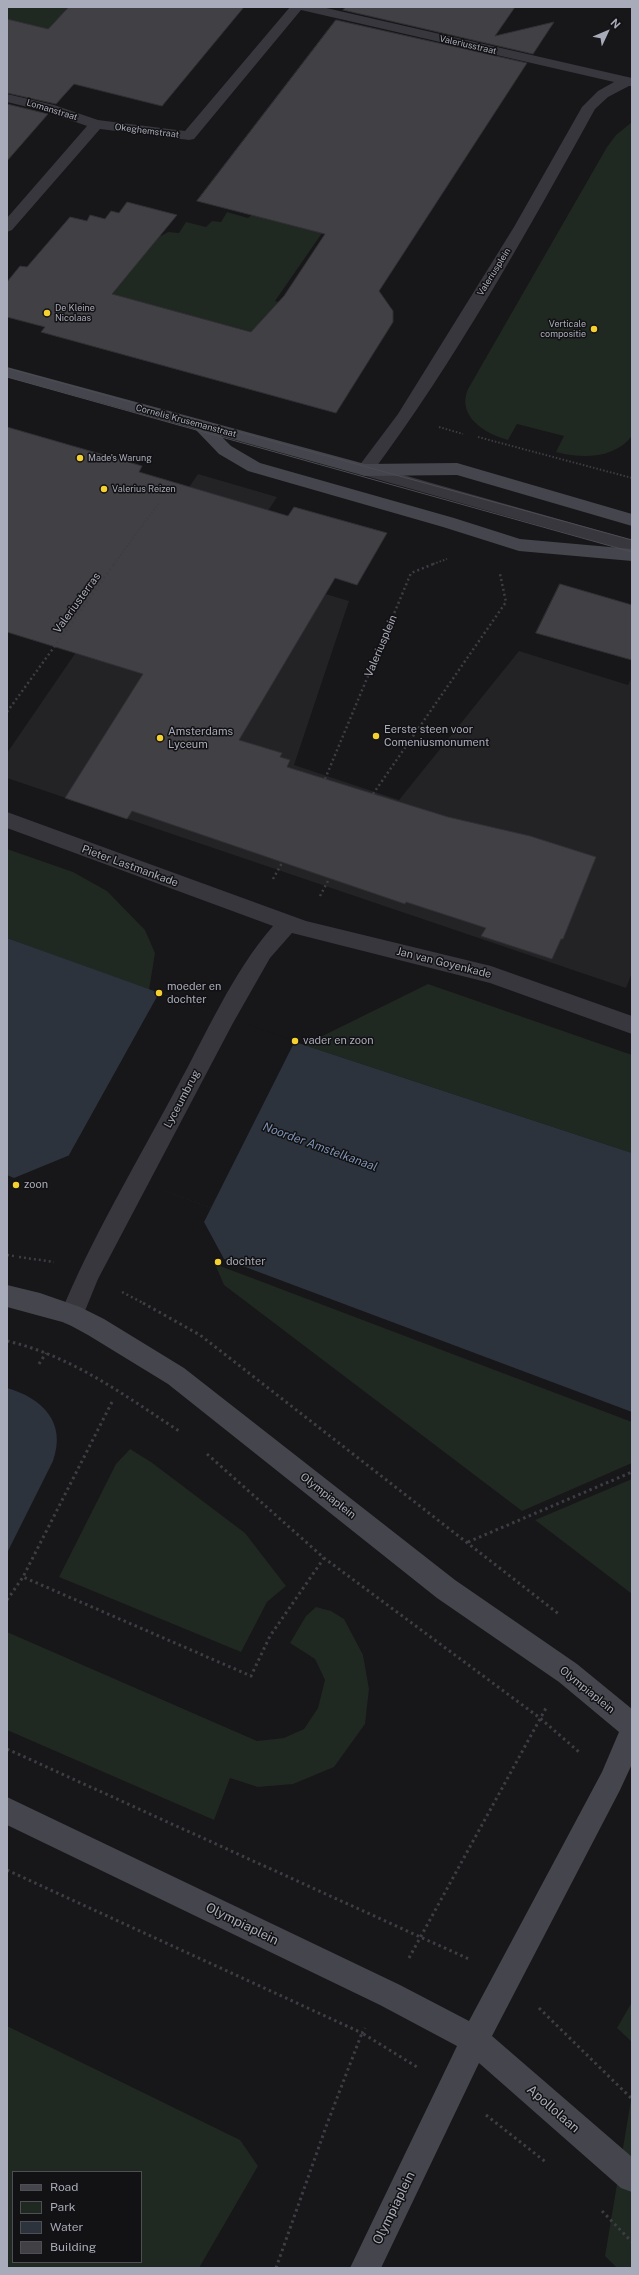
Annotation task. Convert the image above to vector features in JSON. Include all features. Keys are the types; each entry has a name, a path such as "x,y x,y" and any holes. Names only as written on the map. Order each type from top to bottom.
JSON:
{"street":[{"name":"Okeghemstraat","path":"96,124 189,136 297,7"},
{"name":"Valeriusstraat","path":"304,7 630,82"},
{"name":"Valeriusplein","path":"365,470 404,418 522,227 589,107 603,94 630,82"},
{"name":"Lomanstraat","path":"7,98 49,108 96,124"},
{"path":"7,227 96,124"},
{"name":"Cornelis Krusemanstraat","path":"7,372 365,470"},
{"path":"200,424 225,450 254,467 340,493 448,522 519,545 596,553 632,554"},
{"path":"365,470 457,469 632,520"},
{"path":"365,470 632,546"},
{"name":"Pieter Lastmankade","path":"7,820 254,911"},
{"name":"Jan van Goyenkade","path":"254,911 311,931 491,975 632,1026"},
{"name":"Lyceumbrug","path":"72,1315 88,1275 226,1017 263,952 288,923"},
{"name":"Olympiaplein","path":"7,1296 40,1304 72,1315 96,1327 176,1376 446,1589 568,1673 632,1726"},
{"name":"Olympiaplein","path":"365,2268 475,2040 509,1978 611,1781 632,1733"},
{"name":"Olympiaplein","path":"7,1811 390,1995 475,2040"},
{"name":"Apollolaan","path":"475,2040 632,2177"}],"path":[{"path":"404,418 632,478"},
{"name":"Valeriusterras","path":"7,712 159,503"},
{"name":"Valeriusplein","path":"325,779 411,573 451,558"},
{"path":"373,794 506,602 500,573"},
{"path":"7,1255 59,1262 88,1275 200,1335 468,1542 561,1616"},
{"path":"7,1341 19,1343 76,1365 182,1433"},
{"path":"39,1364 46,1353"},
{"path":"7,1600 23,1576 112,1402"},
{"path":"206,1453 324,1558 540,1718 390,1995 362,2033 327,2124 276,2268"},
{"path":"468,1542 632,1472"},
{"path":"23,1576 251,1676 270,1636 324,1558"},
{"path":"7,1749 422,1936 509,1978 632,2098"},
{"path":"7,1870 362,2033 452,2089 550,2166"},
{"path":"596,2206 632,2242"}],"shaded area":[{"name":"Amsterdams Lyceum","path":"198,474 277,497 232,566 349,601 294,765 399,800 519,651 628,685 632,677 632,973 626,988 7,778 7,753"}],"green space":[{"path":"7,7 72,7 129,57 7,28"},
{"path":"428,80 275,301 298,308 257,333 85,288 138,230 161,236 168,232 179,233 186,222 206,227 212,221 221,222 227,212 248,218"},
{"path":"632,122 632,436 625,444 607,453 587,456 576,456 556,452 564,436 517,424 508,440 499,437 483,429 475,423 470,416 466,408 465,399 468,389 607,147 616,135"},
{"path":"7,849 73,872 107,891 145,930 155,953 149,990 7,938"},
{"path":"428,984 632,1055 632,1153 304,1045"},
{"path":"215,1264 632,1422 632,1463 522,1511 224,1285"},
{"path":"130,1449 151,1462 245,1533 286,1586 267,1602 241,1652 59,1577 116,1464"},
{"path":"632,1479 632,1594 535,1520"},
{"path":"316,1607 331,1611 344,1619 363,1655 369,1689 365,1724 334,1767 293,1784 258,1787 230,1778 214,1820 7,1730 7,1632 257,1741 284,1738 304,1729 318,1708 325,1680 315,1659 290,1643 306,1616"},
{"path":"632,2002 632,2042 617,2028"},
{"path":"7,2026 240,2140 258,2166 199,2268 7,2268"},
{"path":"631,2100 632,2268 617,2268 605,2256"}],"water":[{"name":"Noorder Amstelkanaal","path":"7,938 304,1045 632,1153 632,1412 224,1259 204,1222 211,1208 70,1155 14,1178 7,1175"},
{"path":"7,1388 20,1392 41,1405 54,1423 57,1435 53,1461 7,1553"}],"pier":[{"path":"159,993 295,1041 211,1208 69,1155"}],"building":[{"path":"69,7 244,7 162,106 74,84 56,104 7,93 7,19 48,29"},
{"path":"346,7 515,7 495,36 554,22 533,54 343,10"},
{"path":"336,20 527,63 379,291 393,311 393,322 336,413 41,332 45,327 7,317 7,282 20,266 27,267 70,217 87,221 90,215 105,219 111,211 119,213 127,202 177,215 112,294 251,332 284,296 325,234 197,201"},
{"path":"7,104 48,114 7,161"},
{"path":"7,427 142,466 139,472 288,516 294,507 387,533 357,585 335,578 239,740 282,753 280,757 290,760 287,767 448,817 530,836 596,857 563,939 561,939 552,959 481,936 486,928 406,902 405,904 132,811 127,819 65,798 143,674 7,632"},
{"path":"560,584 632,605 632,660 536,633"}],"tram line":[{"path":"7,368 632,540"},
{"path":"7,377 632,552"}],"place":[{"name":"De Kleine Nicolaas","path":"47,313"},
{"name":"Verticale compositie","path":"594,329"},
{"name":"Made's Warung","path":"80,458"},
{"name":"Valerius Reizen","path":"104,489"},
{"name":"Eerste steen voor Comeniusmonument","path":"376,736"},
{"name":"Amsterdams Lyceum","path":"160,738"},
{"name":"moeder en dochter","path":"159,993"},
{"name":"vader en zoon","path":"295,1041"},
{"name":"zoon","path":"16,1185"},
{"name":"dochter","path":"218,1262"}]}
